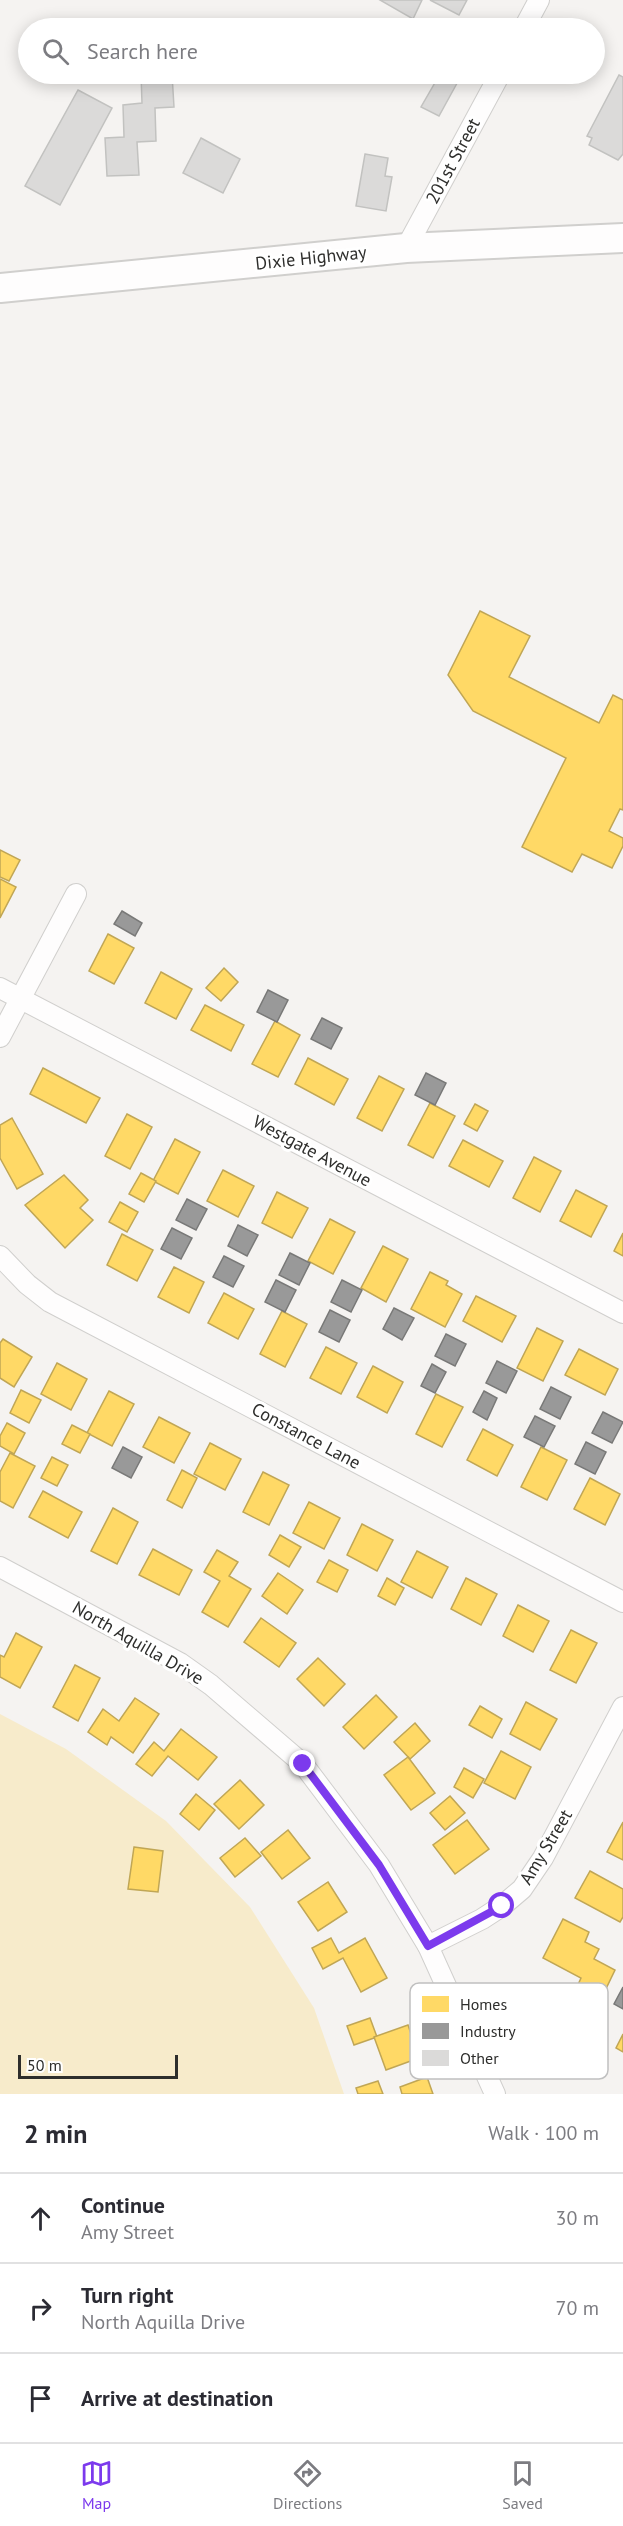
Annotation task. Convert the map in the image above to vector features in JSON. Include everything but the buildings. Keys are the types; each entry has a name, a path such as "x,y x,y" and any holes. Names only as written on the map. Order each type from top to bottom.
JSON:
{"main road":[{"name":"Dixie Highway","path":"0,288 406,248 623,238"}],"street":[{"path":"529,18 539,0"},
{"name":"201st Street","path":"406,248 495,84"},
{"path":"0,1037 76,894"},
{"name":"Westgate Avenue","path":"0,988 623,1313"},
{"name":"Constance Lane","path":"0,1256 27,1284 50,1302 623,1602"},
{"name":"North Aquilla Drive","path":"0,1567 180,1663 211,1685 303,1764 379,1865 428,1946 445,1983"},
{"name":"Amy Street","path":"428,1946 482,1919 502,1906 522,1888 543,1858 623,1707"},
{"name":"North Aquilla Drive","path":"488,2079 495,2094"}],"shaded area":[{"path":"0,1714 66,1749 166,1821 250,1907 314,2008 344,2094 0,2094"}],"route":[{"path":"303,1764 379,1865 428,1946 482,1919 502,1906"}]}
